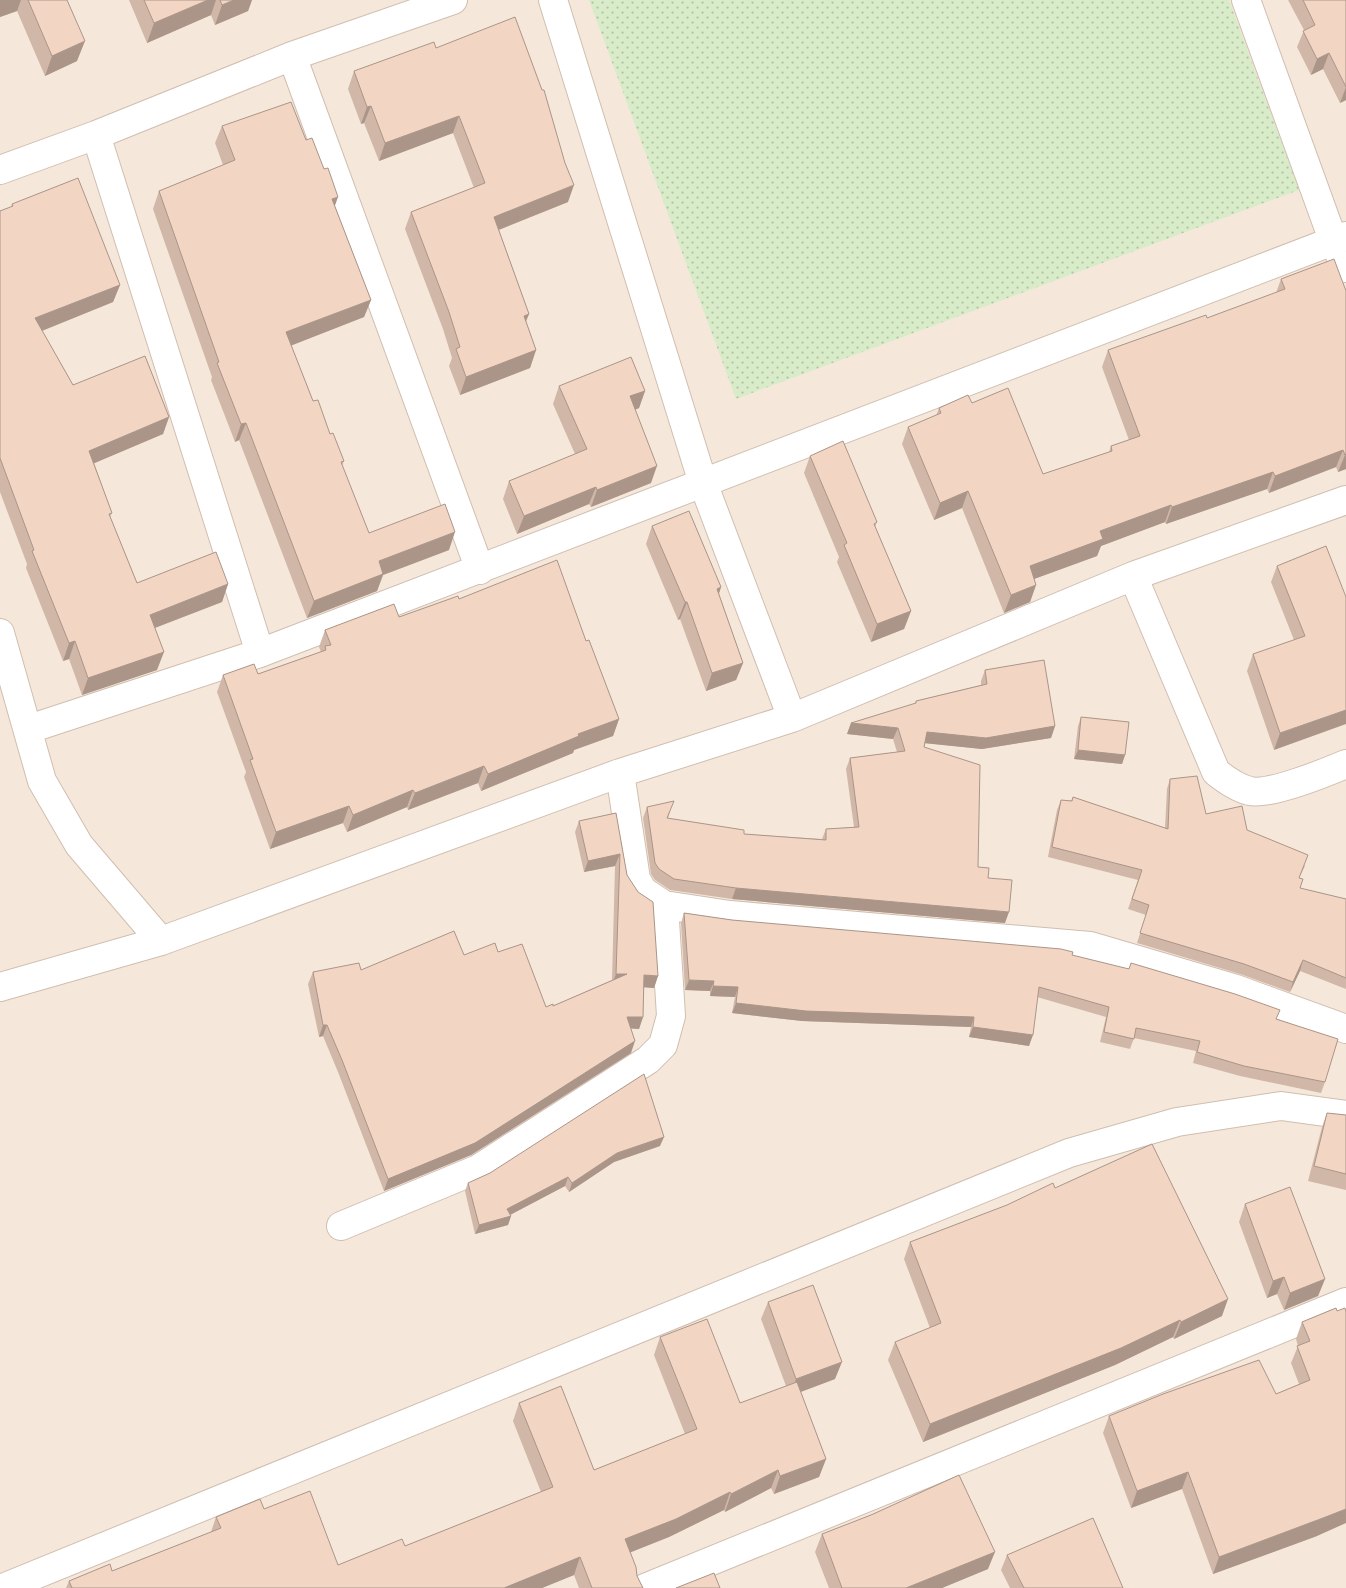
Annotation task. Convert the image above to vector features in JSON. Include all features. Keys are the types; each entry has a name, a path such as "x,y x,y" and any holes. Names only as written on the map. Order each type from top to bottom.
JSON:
{"street":[{"path":"0,170 96,135 292,56 453,0"},
{"path":"553,0 704,483 792,718"},
{"path":"1246,0 1340,238 1346,268"},
{"path":"292,56 480,570"},
{"path":"96,135 260,653"},
{"path":"29,728 260,653 1340,238"},
{"path":"0,988 161,941 620,773 792,718 1133,576 1346,500"},
{"path":"1133,576 1216,772 1229,782 1251,792 1294,784 1346,764"},
{"path":"0,633 29,728 42,781 79,844 161,941"},
{"path":"620,773 636,879 643,891 664,905 730,915 1090,946 1236,989 1346,1029"},
{"path":"341,1226 478,1170 648,1060 664,1045 671,1016 664,905"},
{"path":"3,1588 38,1581 1069,1152 1177,1122 1281,1106 1346,1115"},
{"path":"645,1588 1346,1302"}],"shaded area":[{"path":"0,0 1346,0 1346,1588 0,1588"}],"green space":[{"path":"589,0 1229,0 1299,190 736,399"}],"building":[{"path":"28,0 67,0 85,41 52,56"},
{"path":"144,0 208,0 154,23"},
{"path":"220,0 234,0 222,5"},
{"path":"1303,0 1346,0 1346,87 1329,53 1317,59 1303,31 1315,25"},
{"path":"515,17 542,90 544,90 565,163 574,185 494,217 529,314 524,316 536,350 466,377 456,349 460,347 449,312 411,212 485,183 459,116 385,143 371,106 367,107 354,71 434,42 436,48"},
{"path":"291,102 306,140 312,138 324,169 328,168 338,197 332,199 371,300 286,332 313,401 318,400 330,434 333,433 344,461 341,462 369,533 445,504 455,532 379,561 383,574 314,601 246,423 241,424 217,363 219,362 159,191 235,160 222,126"},
{"path":"78,178 120,285 35,318 73,385 145,356 169,417 89,451 112,513 109,514 137,583 216,552 228,584 150,615 164,652 88,678 75,641 69,643 32,551 34,550 0,458 0,211 13,206 12,204"},
{"path":"1334,259 1346,291 1346,454 1343,450 1275,476 1273,472 1172,507 1171,505 1100,531 1103,539 1030,566 1036,585 1011,595 968,491 940,503 908,427 941,413 939,408 968,395 972,403 1008,388 1043,474 1112,451 1111,446 1140,436 1108,350 1206,315 1207,318 1285,289 1281,279"},
{"path":"631,357 645,391 630,396 657,466 597,490 596,487 524,516 509,481 587,449 559,386"},
{"path":"843,441 877,522 874,524 911,611 877,624 844,545 847,543 810,456"},
{"path":"689,511 721,587 717,589 743,663 712,673 687,602 685,602 652,526"},
{"path":"1326,546 1346,597 1346,710 1280,733 1253,654 1305,636 1277,566"},
{"path":"557,560 586,641 589,640 619,719 578,734 579,736 488,774 484,766 415,793 413,790 353,815 349,806 276,832 250,760 253,759 223,675 254,664 258,674 326,650 325,646 331,645 325,630 394,604 399,617 458,596 459,599"},
{"path":"1044,660 1055,726 986,738 927,732 924,747 980,765 978,867 989,868 988,878 1012,880 1009,912 736,888 674,879 659,869 655,863 647,807 674,801 667,818 744,830 744,834 826,840 826,829 859,827 850,758 905,751 898,728 851,723 916,703 916,701 987,684 985,670"},
{"path":"1081,717 1129,722 1125,755 1078,750"},
{"path":"1197,776 1206,814 1242,806 1247,830 1308,855 1299,878 1303,879 1300,888 1346,899 1346,978 1303,960 1293,982 1244,964 1140,933 1149,905 1132,899 1142,870 1052,847 1061,800 1072,801 1073,797 1168,829 1170,779"},
{"path":"616,813 627,875 638,892 653,902 658,976 644,975 643,1017 627,1017 635,1041 475,1143 388,1179 342,1060 327,1025 323,1025 313,972 359,963 361,970 454,931 464,955 495,943 498,952 522,944 546,1007 553,1004 553,1006 627,974 616,974 620,854 588,861 579,821"},
{"path":"684,913 732,920 1061,949 1073,952 1072,955 1129,969 1131,963 1235,994 1280,1010 1276,1019 1338,1039 1325,1082 1244,1066 1197,1052 1200,1041 1136,1028 1134,1039 1104,1032 1109,1007 1039,987 1033,1035 973,1027 974,1017 806,1011 736,1003 738,987 713,986 714,981 689,980"},
{"path":"644,1074 664,1137 617,1153 572,1183 568,1177 507,1209 511,1216 479,1225 468,1183 490,1173"},
{"path":"1327,1113 1346,1115 1346,1174 1314,1166"},
{"path":"1152,1144 1228,1299 1121,1348 930,1424 895,1342 941,1323 910,1242 1007,1205 1053,1183 1055,1188"},
{"path":"1290,1187 1325,1279 1290,1293 1284,1277 1273,1281 1245,1204"},
{"path":"813,1285 842,1362 796,1379 768,1302"},
{"path":"1336,1308 1337,1311 1345,1308 1346,1312 1346,1509 1219,1557 1188,1472 1137,1491 1109,1416 1163,1394 1259,1360 1276,1394 1310,1380 1297,1346 1310,1341 1302,1322"},
{"path":"707,1319 740,1403 797,1382 826,1459 780,1476 778,1470 676,1519 625,1539 643,1588 592,1588 580,1557 504,1588 72,1588 69,1581 110,1564 112,1571 221,1528 216,1517 260,1499 264,1509 310,1491 338,1565 402,1539 405,1546 553,1487 519,1403 561,1386 594,1470 697,1429 660,1337"},
{"path":"959,1475 995,1552 906,1588 842,1588 822,1534 871,1515"},
{"path":"1093,1518 1123,1588 1024,1588 1007,1555"},
{"path":"714,1573 720,1588 676,1588"}]}
